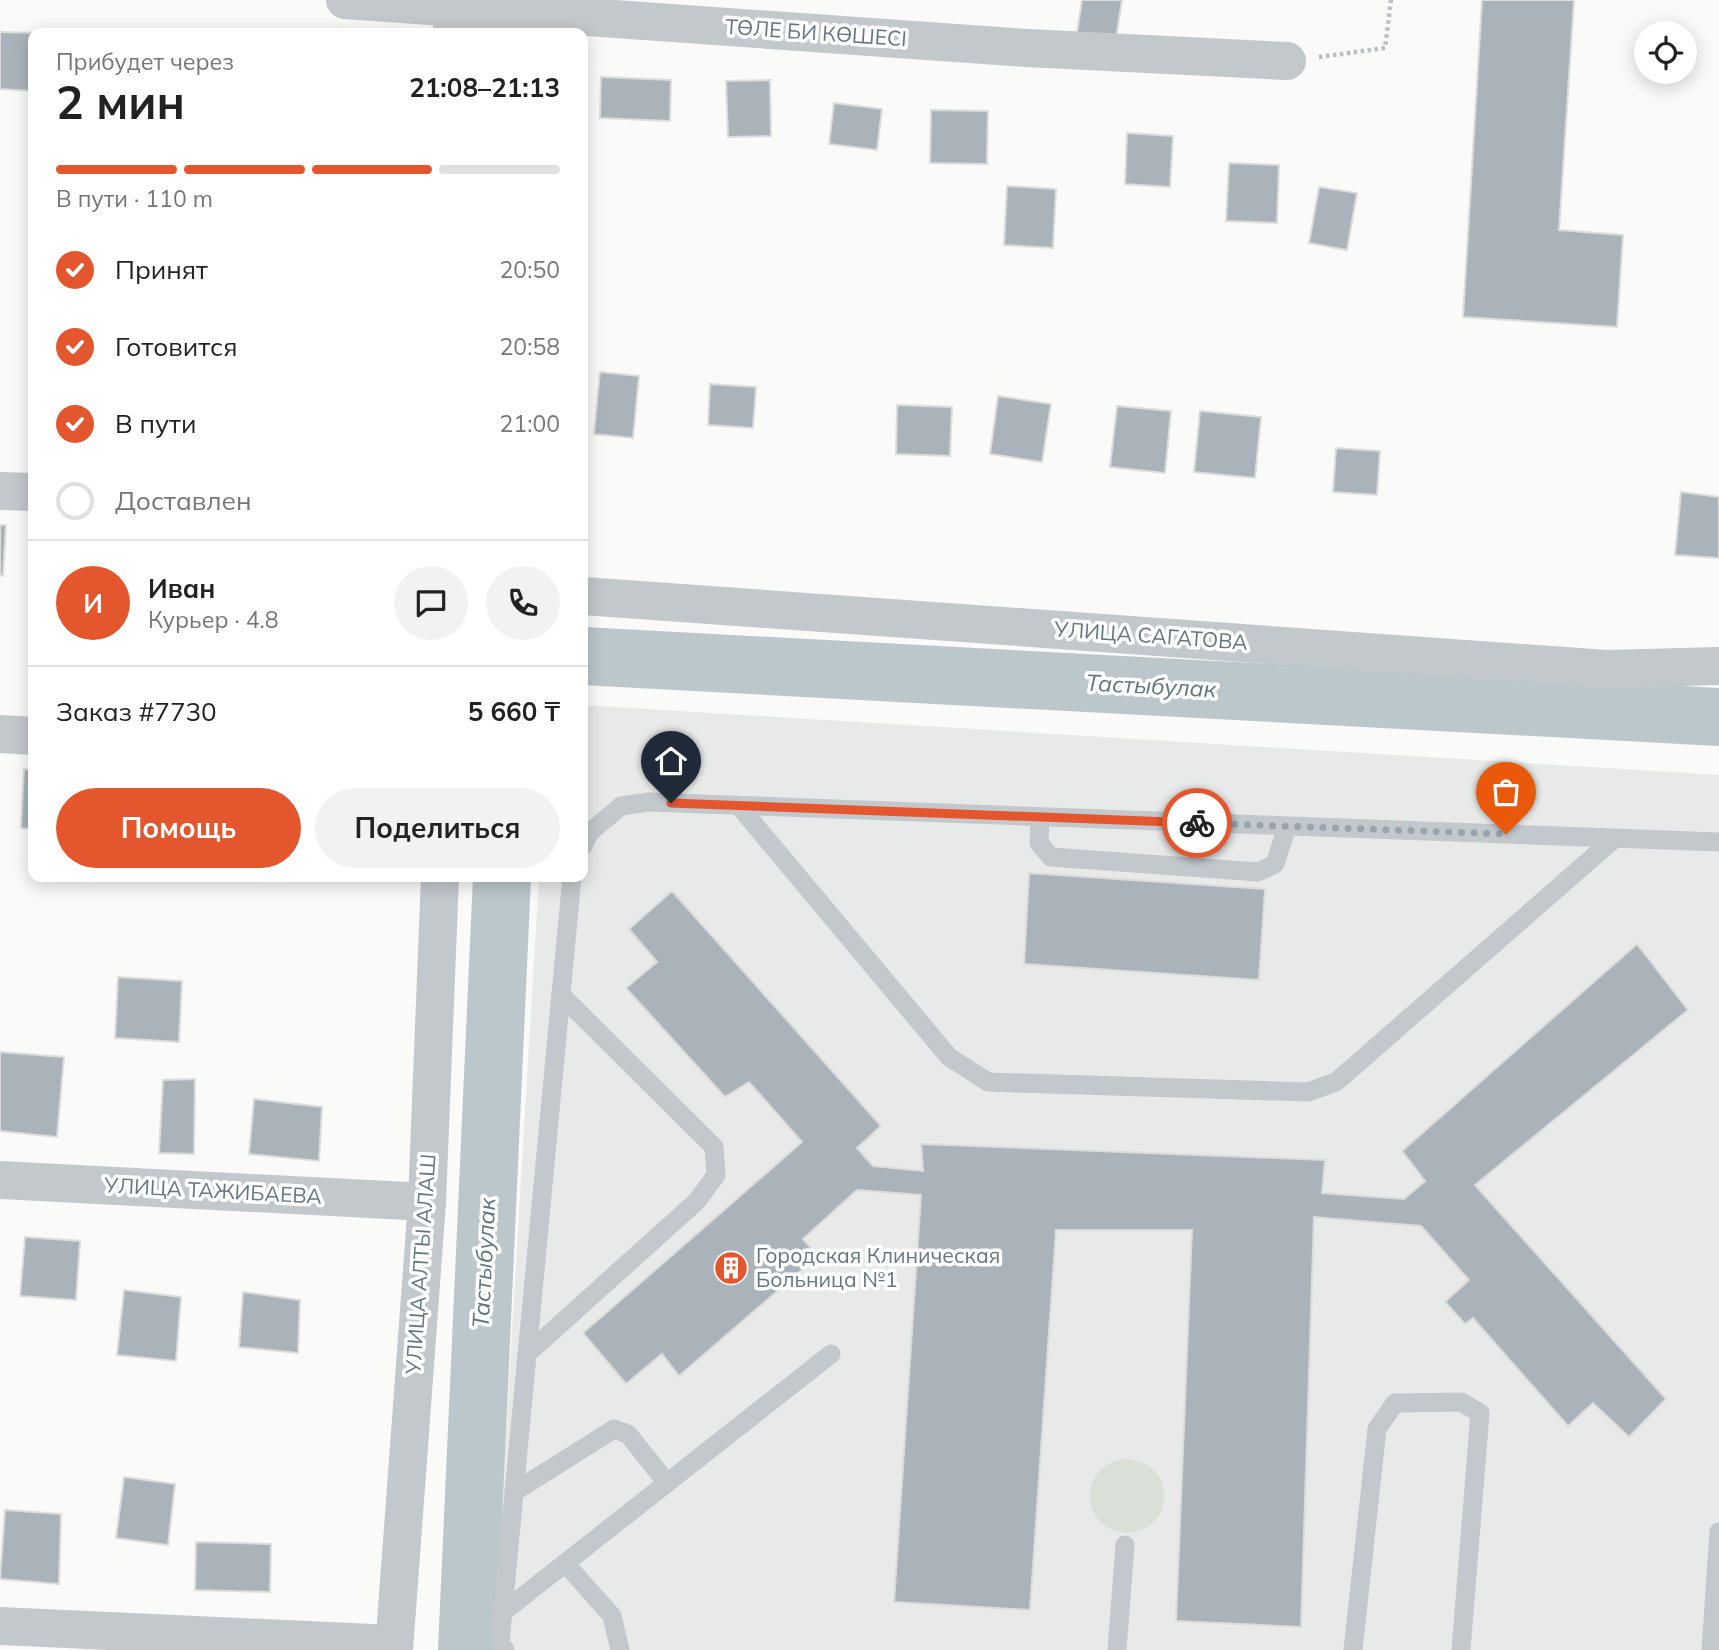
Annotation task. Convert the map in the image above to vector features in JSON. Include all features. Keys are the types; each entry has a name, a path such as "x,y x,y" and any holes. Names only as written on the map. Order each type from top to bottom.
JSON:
{"street":[{"name":"ТӨЛЕ БИ КӨШЕСІ","path":"345,0 453,13 1287,61"},
{"path":"0,491 28,492"},
{"name":"УЛИЦА САГАТОВА","path":"588,596 1607,669 1719,666"},
{"path":"0,734 28,736"},
{"name":"УЛИЦА АЛТЫ АЛАШ","path":"394,1647 427,1202 440,882"},
{"name":"УЛИЦА ТАЖИБАЕВА","path":"0,1180 427,1202"},
{"path":"0,1626 394,1647"}],"lane":[{"path":"588,835 621,806 649,802 1719,842"},
{"path":"739,806 949,1057 988,1082 1308,1093 1336,1082 1615,838"},
{"path":"1040,817 1040,843 1051,856 1258,872 1275,864 1287,826"},
{"path":"505,1650 500,1642 572,882"},
{"path":"527,1354 697,1201 716,1175 714,1147 561,995"},
{"path":"503,1612 831,1354"},
{"path":"1353,1650 1377,1429 1395,1404 1461,1402 1480,1413 1461,1650"},
{"path":"514,1493 614,1429 628,1434 667,1483"},
{"path":"1711,1650 1719,1532"},
{"path":"1117,1650 1125,1545"},
{"path":"565,1563 612,1616 620,1650"}],"path":[{"path":"1287,61 1385,48 1391,0"}],"shaded area":[{"path":"588,705 1719,775 1719,1650 493,1650 539,882 588,882"},
{"path":"1120,1459 1134,1459 1148,1465 1158,1475 1164,1496 1162,1510 1148,1527 1134,1533 1120,1533 1106,1527 1096,1517 1090,1503 1090,1489 1096,1475 1106,1465"}],"building":[{"path":"1082,0 1122,0 1116,39 1077,33"},
{"path":"1482,0 1574,0 1559,230 1623,235 1617,327 1463,317"},
{"path":"0,32 28,33 28,91 0,89"},
{"path":"601,77 671,80 670,121 600,118"},
{"path":"770,80 771,136 728,137 726,81"},
{"path":"834,103 882,109 877,150 829,144"},
{"path":"931,110 988,111 987,164 930,163"},
{"path":"1127,133 1173,136 1170,187 1125,184"},
{"path":"1229,163 1279,165 1277,223 1226,221"},
{"path":"1007,186 1056,189 1053,248 1004,245"},
{"path":"1319,187 1357,193 1347,250 1309,243"},
{"path":"600,372 639,376 633,438 594,434"},
{"path":"710,384 756,387 753,428 708,425"},
{"path":"998,396 1051,404 1042,462 990,454"},
{"path":"897,405 952,407 950,456 896,454"},
{"path":"1117,406 1171,411 1165,473 1110,467"},
{"path":"1200,411 1261,417 1255,478 1194,472"},
{"path":"1336,448 1380,451 1377,495 1333,492"},
{"path":"1681,492 1719,497 1719,558 1675,555"},
{"path":"0,525 6,525 3,576 0,575"},
{"path":"24,769 28,769 28,829 21,828"},
{"path":"1029,873 1265,889 1259,980 1024,964"},
{"name":"Городская Клиническая Больница №1","path":"672,891 881,1126 857,1148 873,1166 923,1171 921,1144 1325,1160 1322,1193 1404,1199 1425,1181 1402,1151 1637,944 1688,1010 1475,1185 1666,1399 1629,1437 1593,1403 1568,1426 1473,1318 1465,1324 1445,1302 1469,1280 1421,1226 1314,1217 1301,1627 1176,1621 1192,1230 1056,1230 1030,1610 894,1602 921,1195 857,1190 803,1239 818,1256 679,1376 662,1354 626,1384 583,1333 802,1142 749,1082 725,1097 626,988 657,962 629,929"},
{"path":"118,977 182,981 179,1042 115,1038"},
{"path":"0,1052 64,1057 57,1137 0,1131"},
{"path":"195,1079 194,1154 159,1153 163,1080"},
{"path":"254,1099 322,1107 319,1161 249,1154"},
{"path":"25,1237 80,1241 76,1300 20,1296"},
{"path":"124,1290 181,1297 176,1361 117,1355"},
{"path":"243,1292 300,1300 298,1353 239,1347"},
{"path":"124,1477 175,1484 168,1545 116,1538"},
{"path":"5,1510 61,1514 59,1584 0,1579"},
{"path":"196,1542 271,1544 270,1592 195,1590"}],"waterway":[{"name":"Тастыбулак","path":"588,656 1719,717"},
{"name":"Тастыбулак","path":"467,1650 502,882"}],"way so far":[{"path":"1197,823 1506,834"}],"place":[{"name":"Городская Клиническая Больница №1","path":"731,1268"}],"route":[{"path":"671,803 1197,823"}]}
